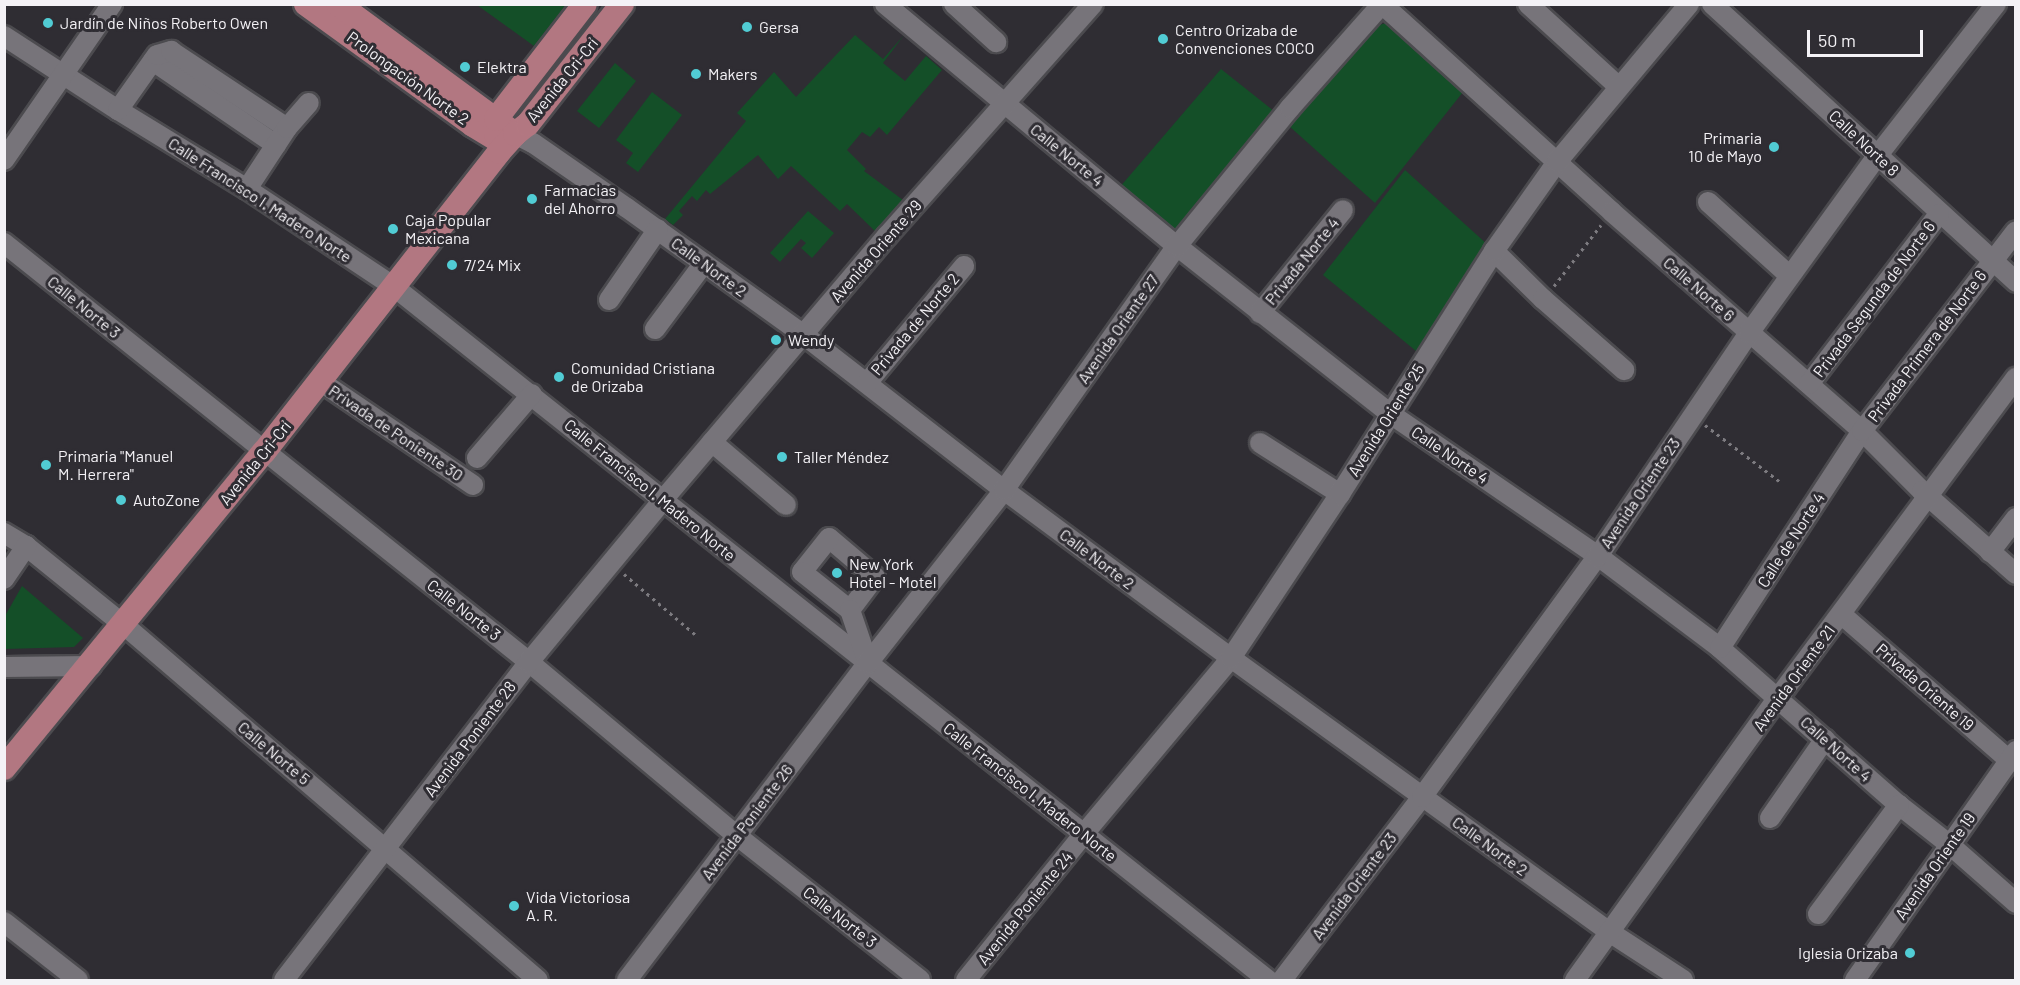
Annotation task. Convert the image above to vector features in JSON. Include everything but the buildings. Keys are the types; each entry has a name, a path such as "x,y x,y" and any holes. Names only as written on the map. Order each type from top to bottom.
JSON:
{"main road":[{"name":"Prolongación Norte 2","path":"306,4 502,136"},
{"name":"Prolongación Norte 2","path":"338,4 502,136"},
{"name":"Avenida Cri-Crí","path":"4,768 91,666 264,452 393,286 502,136 585,4"},
{"name":"Avenida Cri-Crí","path":"502,136 528,124 622,4"}],"street":[{"path":"4,160 112,4"},
{"name":"Calle Norte 4","path":"885,4 1177,246 1389,413 1598,556 1720,648 1899,805 1950,845 2016,903"},
{"path":"954,4 998,35 974,4"},
{"name":"Avenida Oriente 29","path":"662,501 887,236 1006,105 1030,74 1093,4"},
{"name":"Calle Norte 6","path":"1382,4 1612,212 1862,431 1929,496 2016,574"},
{"name":"Avenida Oriente 27","path":"868,663 1004,490 1177,246 1290,108 1382,4"},
{"path":"1527,4 1619,87"},
{"name":"Avenida Oriente 25","path":"1083,835 1231,658 1340,494 1389,413 1494,251 1557,162 1689,4"},
{"name":"Calle Norte 8","path":"1712,4 2016,282"},
{"name":"Avenida Oriente 23","path":"1282,981 1422,797 1598,556 1691,415 1878,155 1996,4"},
{"name":"Calle Francisco I. Madero Norte","path":"4,36 118,110 247,189 393,286 532,394 662,501 1268,981"},
{"path":"118,110 153,61 281,136"},
{"path":"247,189 281,136 309,104"},
{"name":"Calle Norte 2","path":"502,136 533,143 658,229 804,335 1004,490 1231,658 1611,933 1683,981"},
{"path":"1708,202 1790,276"},
{"name":"Privada Norte 4","path":"1260,313 1343,210"},
{"name":"Privada Segunda de Norte 6","path":"1809,384 1939,214"},
{"path":"609,300 658,229"},
{"name":"Privada Primera de Norte 6","path":"1862,431 2016,231"},
{"name":"Calle Norte 3","path":"4,243 529,662 736,835 920,981"},
{"path":"1494,251 1624,370"},
{"path":"655,329 704,263"},
{"name":"Privada de Norte 2","path":"867,383 964,266"},
{"name":"Avenida Oriente 21","path":"1575,981 1778,698 2016,378"},
{"name":"Privada de Poniente 30","path":"320,381 473,485"},
{"path":"477,458 532,394"},
{"name":"Calle de Norte 4","path":"1720,648 1862,431"},
{"path":"712,442 786,505"},
{"path":"1260,442 1340,494"},
{"name":"Avenida Poniente 28","path":"284,981 529,662 662,501"},
{"path":"1990,552 2016,518"},
{"name":"Calle Norte 5","path":"4,532 26,546 124,625 538,981"},
{"path":"4,579 26,546"},
{"path":"850,610 868,663"},
{"name":"Privada Oriente 19","path":"1841,614 2012,756"},
{"name":"Avenida Poniente 26","path":"627,981 868,663"},
{"path":"4,667 91,666"},
{"path":"1770,818 1825,739"},
{"name":"Avenida Oriente 19","path":"1855,981 2012,756"},
{"path":"1818,914 1899,805"},
{"name":"Avenida Poniente 24","path":"966,981 1083,835"},
{"path":"4,922 78,981"}],"path":[{"path":"1544,299 1612,212"},
{"path":"1691,415 1779,481"},
{"path":"611,564 696,635"}],"green space":[{"path":"477,5 566,5 534,46"},
{"path":"1386,23 1463,92 1375,203 1289,126 1376,26"},
{"path":"855,35 883,59 904,35 883,63 905,81 926,56 942,70 887,135 879,127 870,137 862,132 847,150 866,169 864,171 907,203 878,234 847,204 840,211 791,166 778,179 758,155 710,194 706,190 697,201 692,196 679,211 683,215 673,225 665,219 746,121 737,113 774,72 796,97"},
{"path":"615,63 636,81 599,128 577,111"},
{"path":"1221,69 1275,112 1171,234 1119,188"},
{"path":"652,92 682,115 638,172 626,163 633,153 616,140"},
{"path":"1405,170 1488,245 1416,351 1323,275"},
{"path":"808,211 834,233 812,258 801,248 806,243 801,239 780,262 770,253"},
{"path":"22,586 83,638 74,647 5,649 5,616"}],"place":[{"name":"Jardín de Niños Roberto Owen","path":"48,23"},
{"name":"Gersa","path":"747,27"},
{"name":"Centro Orizaba de Convenciones COCO","path":"1163,39"},
{"name":"Elektra","path":"465,67"},
{"name":"Makers","path":"696,74"},
{"name":"Primaria 10 de Mayo","path":"1774,147"},
{"name":"Farmacias del Ahorro","path":"532,199"},
{"name":"Caja Popular Mexicana","path":"393,229"},
{"name":"7/24 Mix","path":"452,265"},
{"name":"Wendy","path":"776,340"},
{"name":"Comunidad Cristiana de Orizaba","path":"559,377"},
{"name":"Taller Méndez","path":"782,457"},
{"name":"Primaria \"Manuel M. Herrera\"","path":"46,465"},
{"name":"AutoZone","path":"121,500"},
{"name":"New York Hotel - Motel","path":"837,573"},
{"name":"Vida Victoriosa A. R.","path":"514,906"},
{"name":"Iglesia Orizaba","path":"1910,953"}]}
